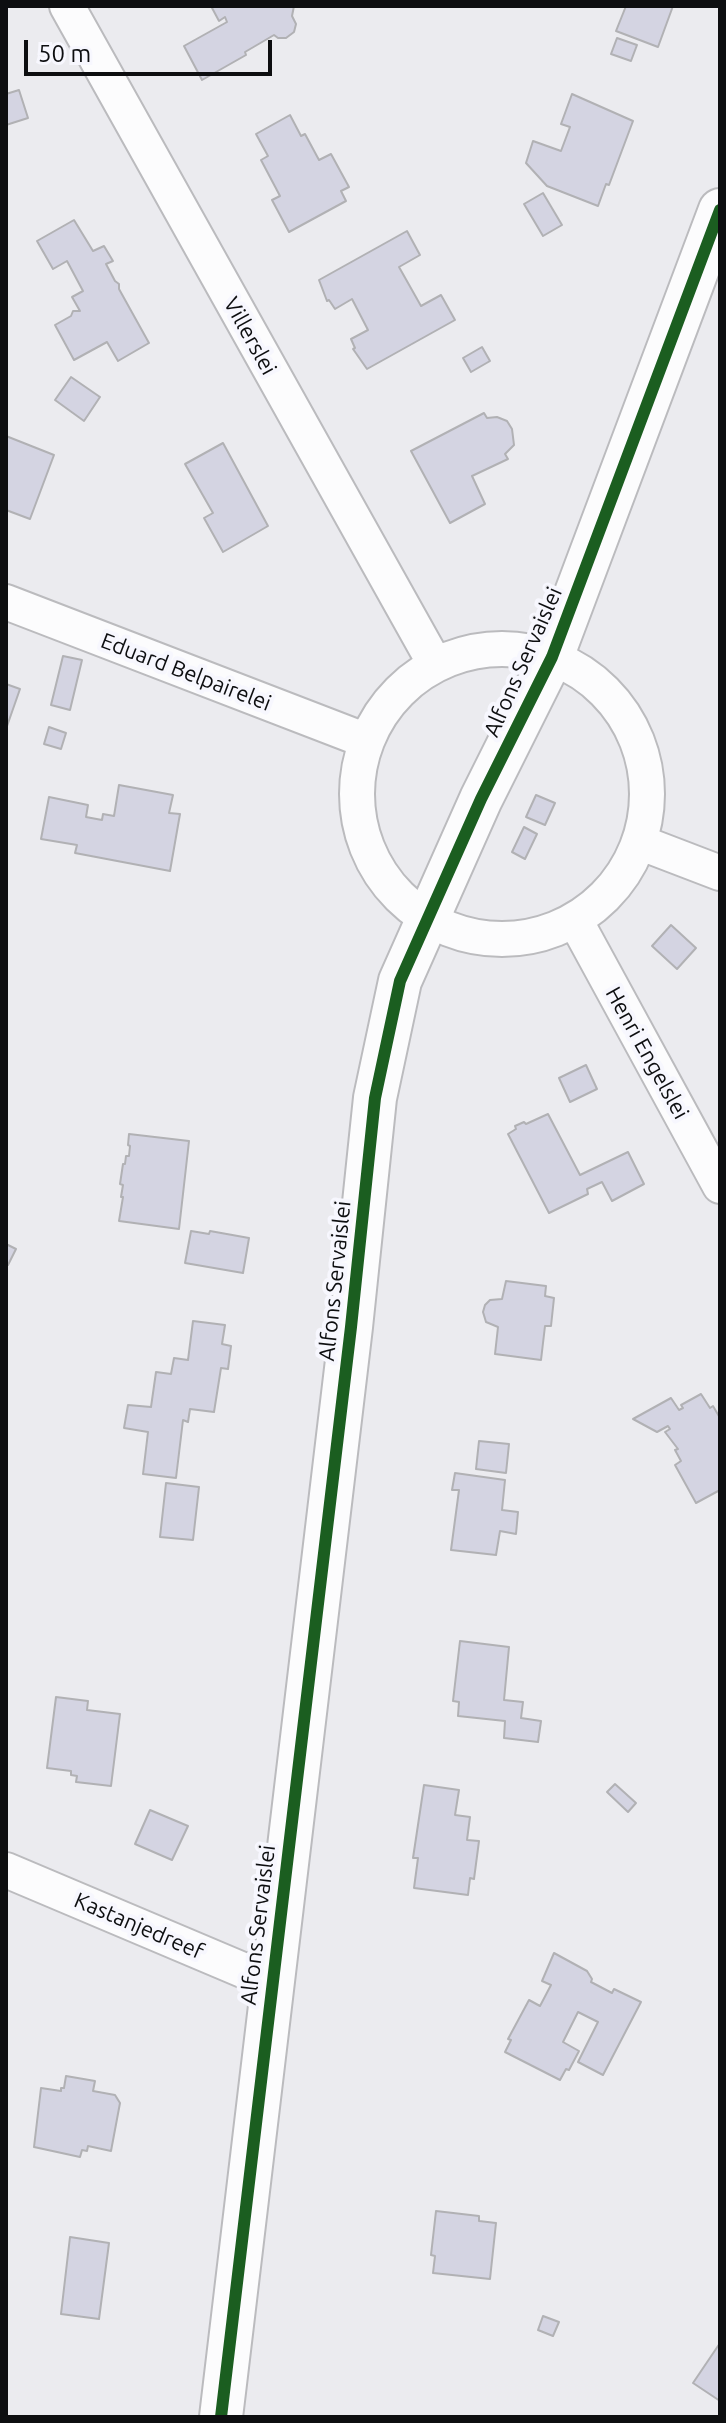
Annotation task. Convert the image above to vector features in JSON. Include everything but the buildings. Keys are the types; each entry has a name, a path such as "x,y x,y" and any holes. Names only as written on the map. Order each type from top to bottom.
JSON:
{"street":[{"name":"Villerslei","path":"67,6 435,664"},
{"name":"Alfons Servaislei","path":"221,2417 351,1327 375,1098 400,981 481,799 552,657 720,210"},
{"name":"Eduard Belpairelei","path":"6,602 367,741"},
{"path":"515,649 552,657 586,675 613,700 633,732 645,768 646,805 639,842 628,866 612,888 575,920 543,933 513,938 483,938 453,930 429,918 399,896 379,871 365,840 358,807 358,774 367,741 395,695 435,664 489,650 515,649"},
{"path":"639,842 720,873"},
{"name":"Henri Engelslei","path":"575,920 720,1186"},
{"name":"Kastanjedreef","path":"6,1870 271,1982"}],"cycle path":[{"path":"221,2417 351,1327 375,1098 400,981 481,799 552,657 720,210"}]}
